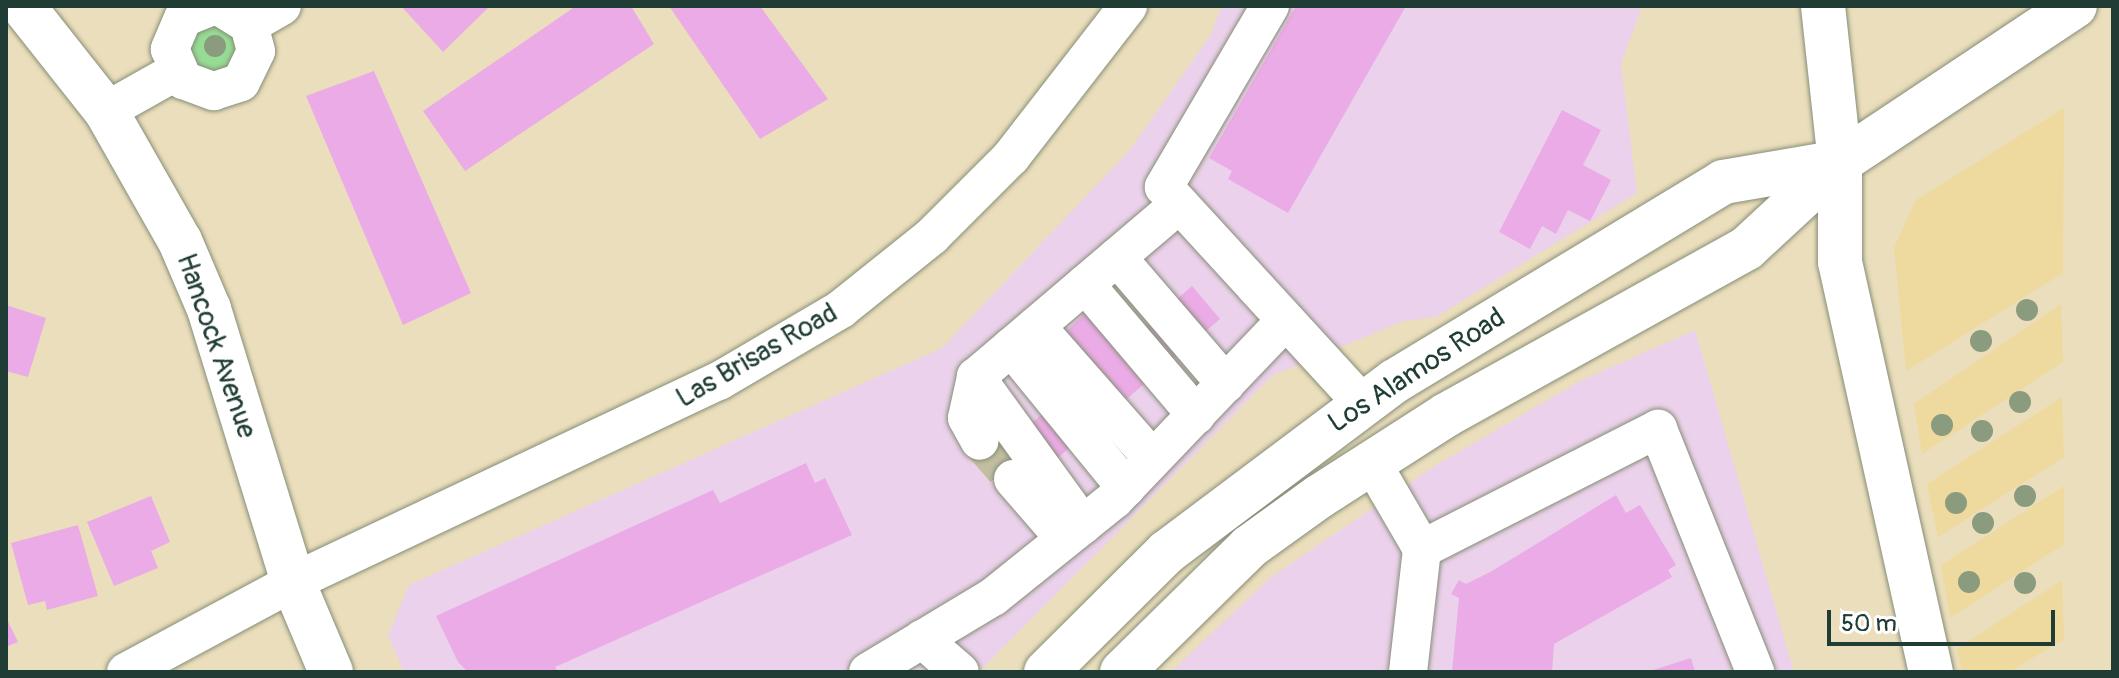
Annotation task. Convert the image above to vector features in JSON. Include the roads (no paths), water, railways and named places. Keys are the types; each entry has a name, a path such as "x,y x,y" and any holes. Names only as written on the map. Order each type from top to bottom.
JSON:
{"main road":[{"name":"Hancock Avenue","path":"23,6 106,111 151,183 209,309 293,582 331,672"},
{"path":"1823,6 1840,162 1840,262 1931,672"},
{"name":"Los Alamos Road","path":"1122,672 1249,547 1372,463 1747,248 1840,162 2059,15"},
{"name":"Los Alamos Road","path":"1046,672 1197,528 1364,405 1723,182 1840,162"},
{"path":"1249,547 1255,518 1377,424 1364,405"},
{"path":"1086,672 1176,580 1197,528"}],"street":[{"path":"227,12 255,59 233,87 203,90 177,71 170,49 176,27 227,12 282,6"},
{"name":"Las Brisas Road","path":"126,672 293,582 565,460 841,309 932,236 1011,157 1128,6"},
{"path":"1270,6 1164,187 1364,405"},
{"path":"106,111 177,71"},
{"path":"980,441 967,418 976,377 1179,204"},
{"path":"1117,257 1226,384"},
{"path":"1085,284 1196,415"},
{"path":"868,672 993,597 1074,532 1126,488 1285,321"},
{"path":"1023,336 1153,459"},
{"path":"1023,336 1126,488"},
{"path":"976,377 1074,532"},
{"path":"1422,549 1658,429 1755,672"},
{"path":"1372,463 1422,549 1408,672"},
{"path":"1013,479 1074,532"},
{"path":"922,639 960,672"}],"tunnel":[{"path":"980,441 1013,479"}]}
